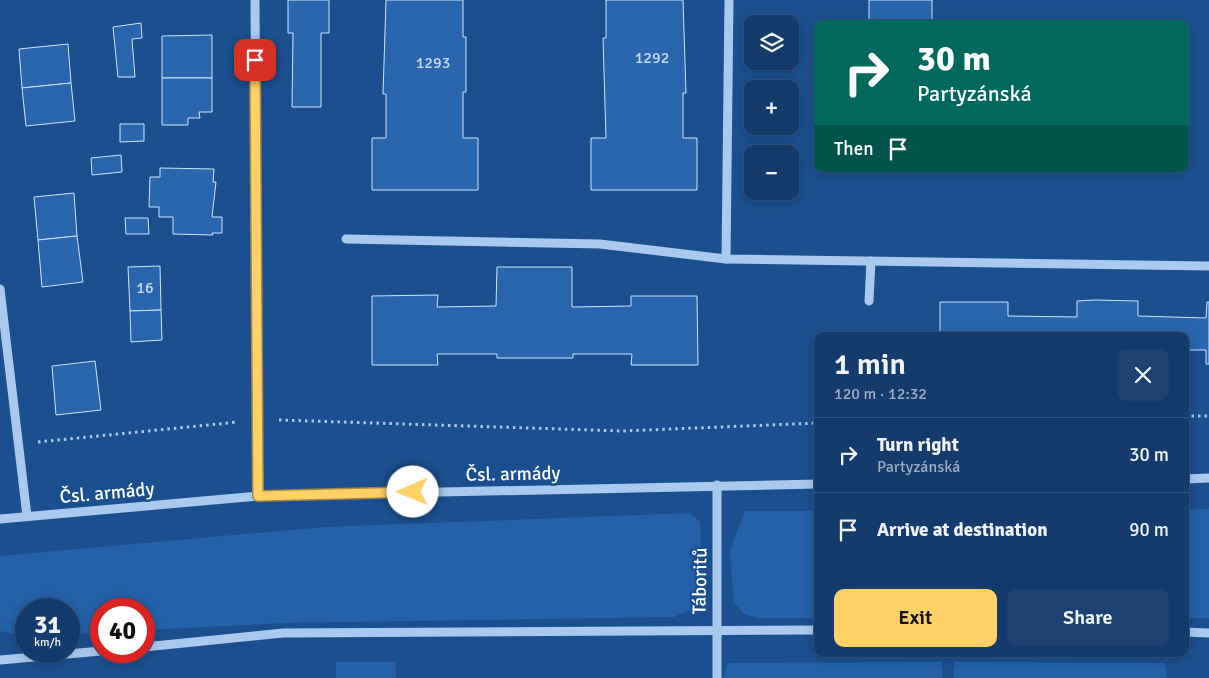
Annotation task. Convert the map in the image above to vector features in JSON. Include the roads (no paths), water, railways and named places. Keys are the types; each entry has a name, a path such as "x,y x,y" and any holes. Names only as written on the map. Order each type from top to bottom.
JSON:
{"street":[{"path":"255,0 258,496"},
{"path":"726,259 729,0"},
{"path":"346,238 600,244 726,259 1209,266"},
{"path":"868,301 871,261"},
{"path":"0,289 27,516"},
{"path":"1189,478 1209,478"},
{"name":"Čsl. armády","path":"0,519 258,496 814,484"},
{"name":"Táboritů","path":"717,678 718,485"},
{"path":"155,646 282,633 814,630"},
{"path":"1189,632 1209,632"},
{"path":"0,660 90,652"}]}
